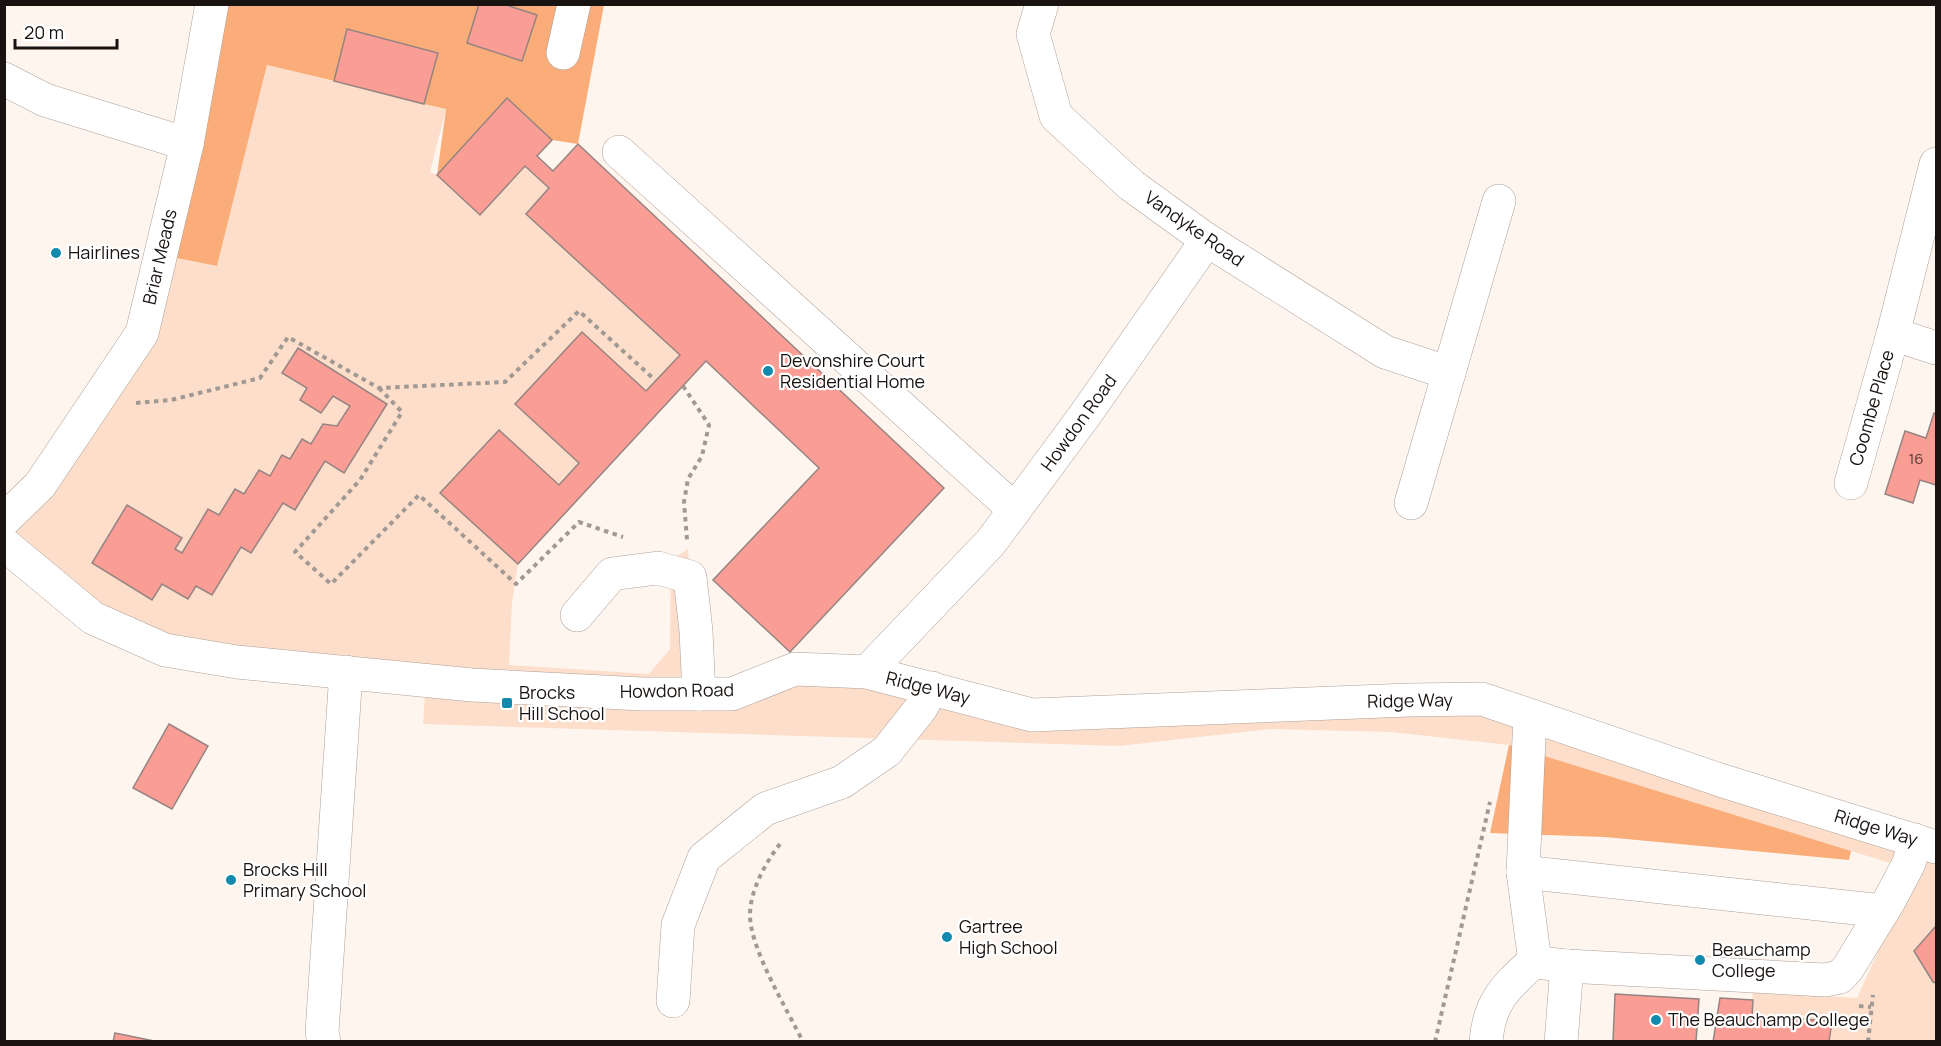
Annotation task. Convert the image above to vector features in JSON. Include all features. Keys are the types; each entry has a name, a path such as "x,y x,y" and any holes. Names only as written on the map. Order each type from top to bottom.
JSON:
{"street":[{"name":"Briar Meads","path":"4,520 40,485 142,333 187,144 212,4"},
{"path":"563,53 574,4"},
{"name":"Vandyke Road","path":"1042,4 1033,34 1056,116 1131,185 1206,240 1385,352 1449,373"},
{"path":"4,79 45,100 187,144"},
{"path":"619,152 1015,510"},
{"name":"Coombe Place","path":"1851,483 1893,334 1936,164"},
{"path":"1411,503 1499,201"},
{"name":"Howdon Road","path":"4,544 93,618 165,650 237,662 472,685 642,694 732,694 795,669 867,672 991,542 1085,415 1206,240"},
{"name":"Coombe Place","path":"1893,334 1936,348"},
{"path":"577,615 612,573 658,567 690,577 696,631 699,694"},
{"path":"324,1041 322,1032 346,672"},
{"name":"Ridge Way","path":"867,672 1032,715 1482,699 1720,780 1926,843"},
{"path":"673,1001 678,925 704,858 765,809 842,782 887,751 921,708 932,688"},
{"path":"1530,716 1523,872 1534,961"},
{"path":"1534,961 1567,966 1825,980 1840,977 1883,911 1909,863 1926,843"},
{"path":"1523,872 1883,911"},
{"path":"1486,1041 1487,1023 1495,1004 1506,987 1534,961"},
{"path":"1561,1041 1567,966"}],"path":[{"path":"379,388 505,382 579,311 656,380"},
{"path":"93,406 171,400 260,378 288,337 379,388 402,412 360,480 295,552 331,584 418,495 516,584 579,522 634,541"},
{"path":"683,386 709,425 702,456 687,480 684,502 690,577"},
{"path":"1435,1041 1492,792"},
{"path":"783,839 767,861 757,881 750,914 754,942 803,1041"}],"shaded area":[{"path":"208,5 604,5 578,144 552,140 507,98 437,175 446,109 424,104 438,53 348,29 334,81 267,65 217,266 161,255"},
{"path":"267,65 446,109 430,172 437,175 480,215 525,166 549,188 526,214 680,355 646,391 582,332 515,404 579,463 559,485 499,430 440,493 518,564 512,602 509,665 649,674 670,649 671,560 688,549 699,693 795,669 1033,715 1482,699 1936,847 1936,927 1914,951 1933,982 1936,983 1936,1041 1829,1041 1831,1021 1752,1016 1752,991 1857,998 1911,879 1906,868 1509,745 1391,732 1270,729 1119,746 423,724 426,680 165,650 5,544 93,406 160,255 217,266"},
{"path":"1509,745 1851,851 1849,860 1605,837 1490,833"}],"building":[{"path":"479,4 503,4 537,15 522,61 467,43"},
{"path":"347,29 438,53 424,104 334,81"},
{"name":"Devonshire Court Residential Home","path":"507,98 552,140 537,156 553,171 578,144 944,488 790,652 713,580 819,468 706,361 518,564 440,493 499,430 559,485 579,463 515,404 582,332 646,391 680,355 526,214 549,188 525,166 480,215 437,175"},
{"path":"298,348 387,404 344,473 325,461 295,510 283,503 251,553 241,547 212,595 196,586 188,599 162,584 152,600 92,563 127,505 182,538 175,549 182,553 208,509 219,515 235,489 244,494 259,470 270,476 282,455 290,459 302,439 311,444 323,424 337,426 350,406 333,396 321,413 300,400 307,388 282,373"},
{"path":"1934,413 1936,414 1936,485 1920,480 1913,503 1885,494 1905,431 1926,438"},
{"path":"169,724 208,746 172,809 133,788"},
{"path":"1935,927 1936,983 1933,982 1914,951"},
{"name":"The Beauchamp College","path":"1615,994 1699,999 1696,1042 1613,1042"},
{"name":"The Beauchamp College","path":"1720,998 1753,1000 1752,1016 1832,1021 1829,1042 1713,1042"},
{"path":"115,1033 159,1042 113,1042"}],"place":[{"name":"Hairlines","path":"56,253"},
{"name":"Devonshire Court Residential Home","path":"768,371"},
{"name":"Brocks Hill School","path":"507,703"},
{"name":"Brocks Hill Primary School","path":"231,880"},
{"name":"Gartree High School","path":"947,937"},
{"name":"Beauchamp College","path":"1700,960"},
{"name":"The Beauchamp College","path":"1656,1020"}]}
